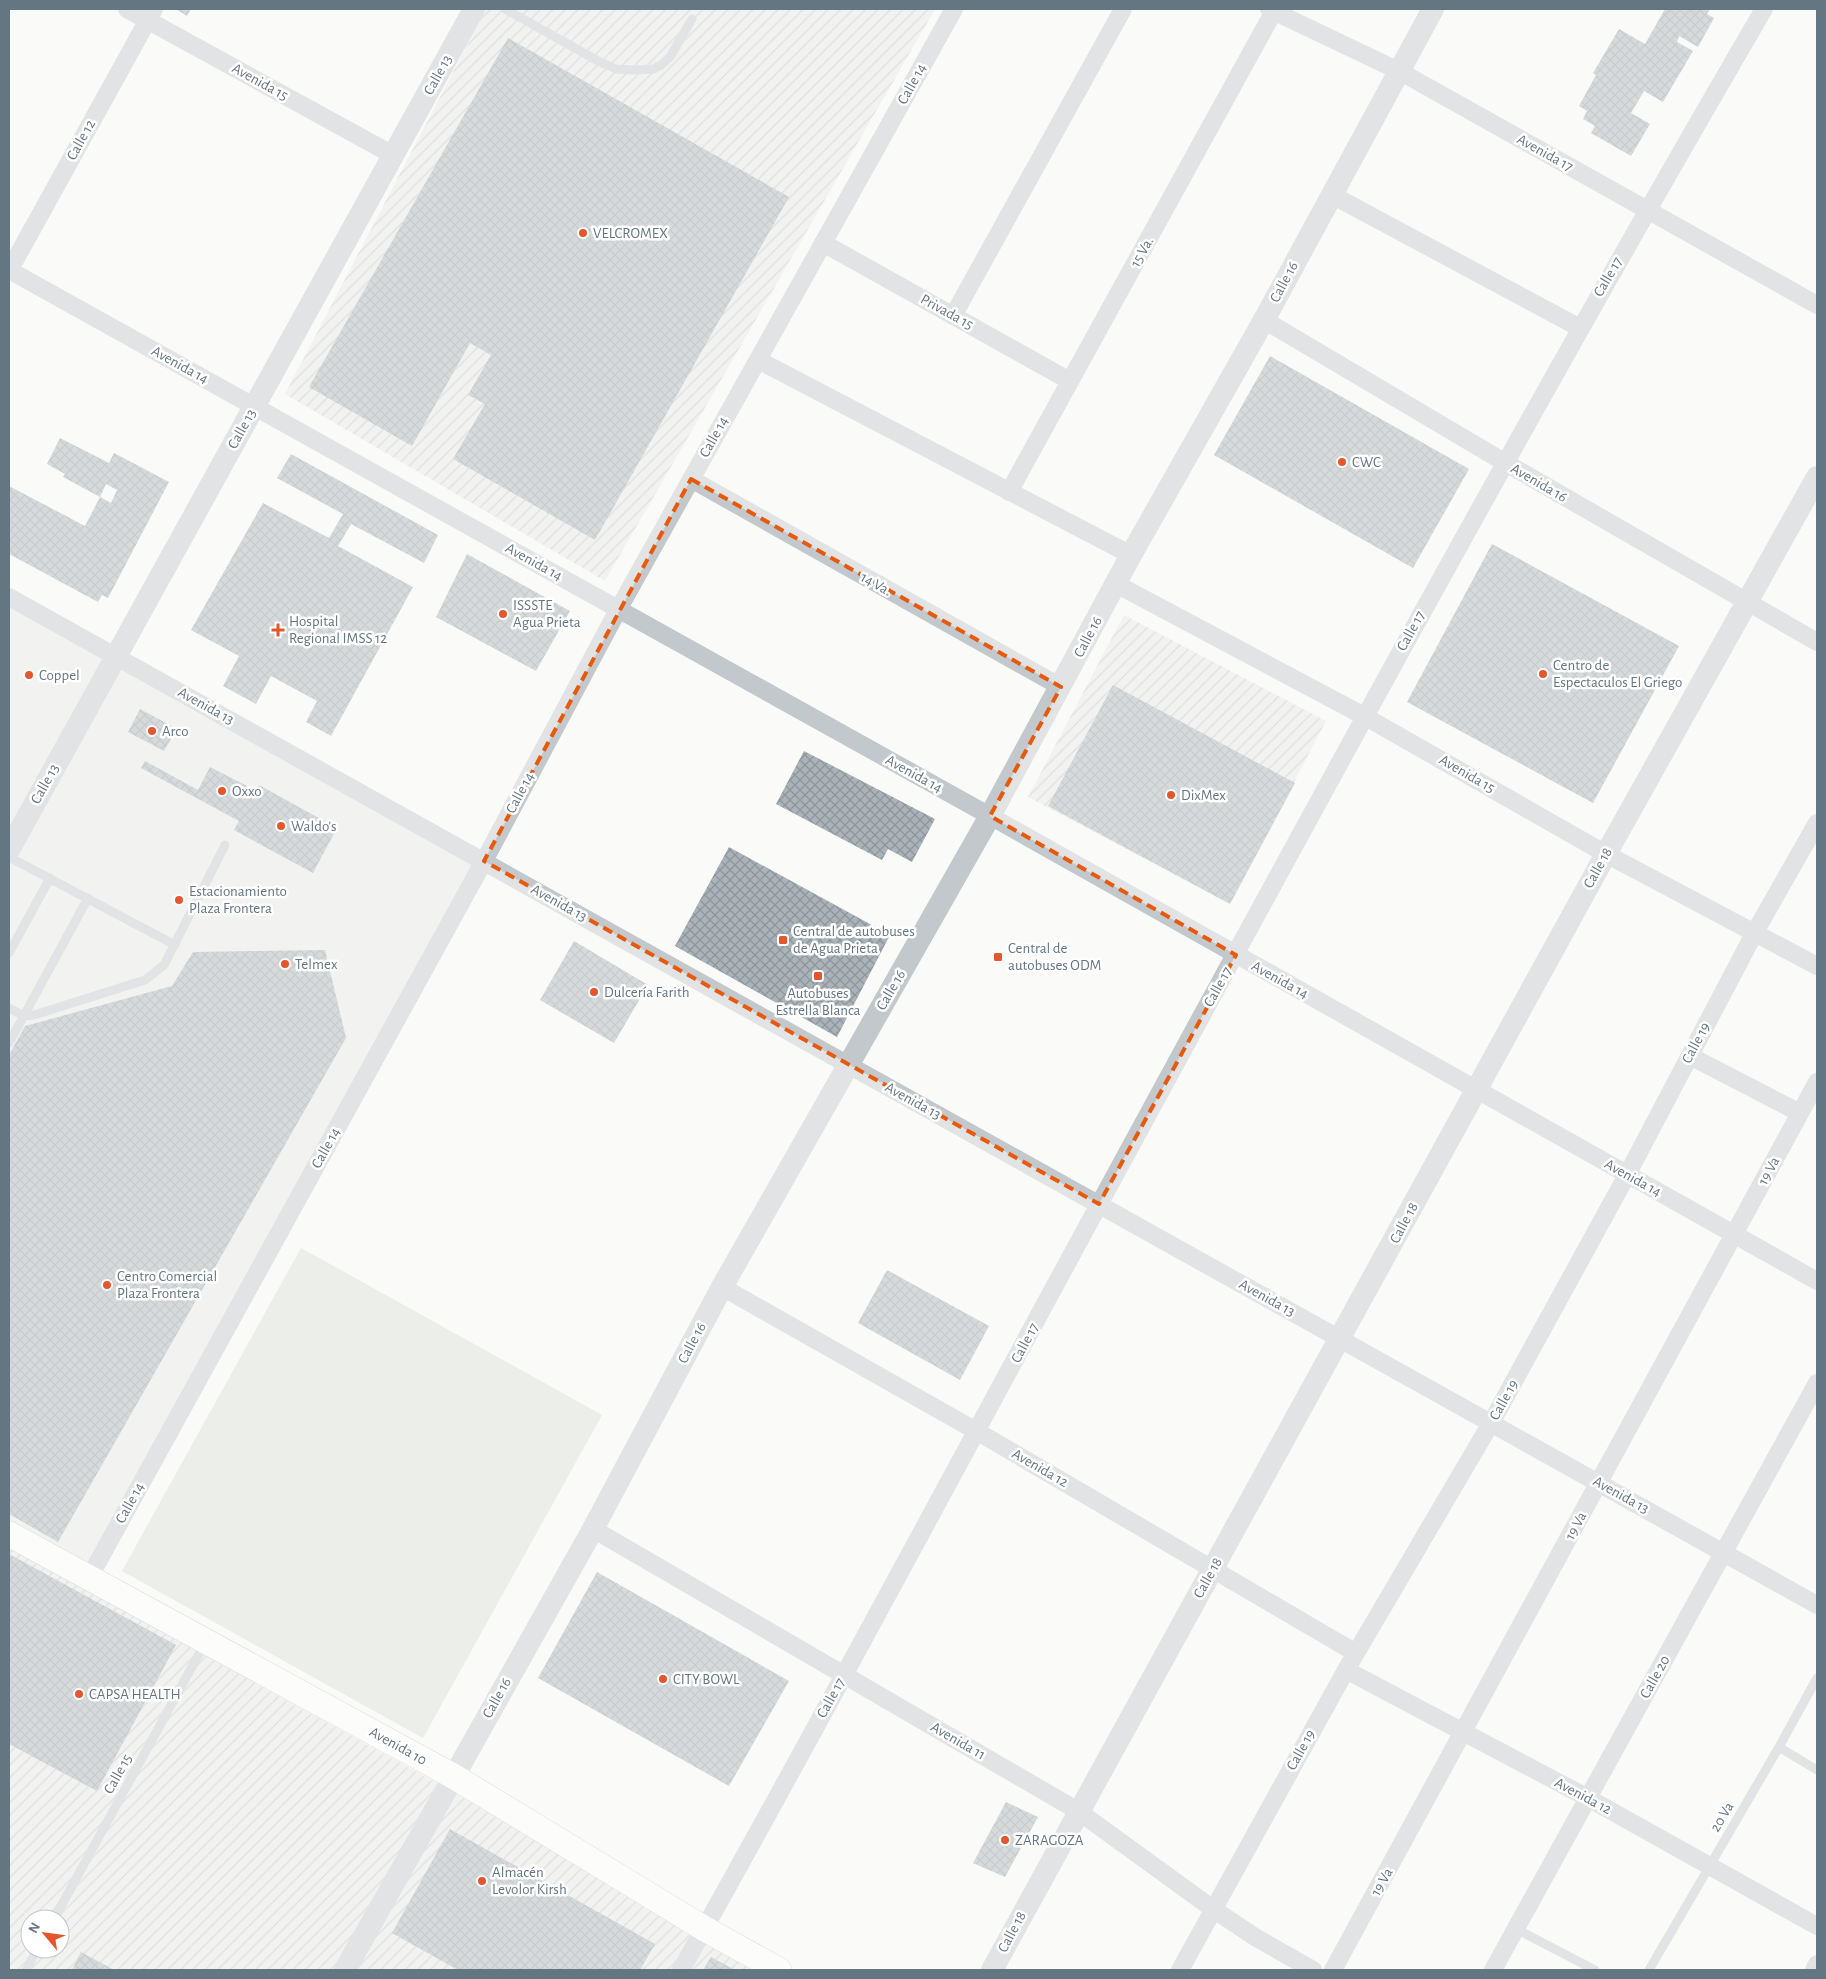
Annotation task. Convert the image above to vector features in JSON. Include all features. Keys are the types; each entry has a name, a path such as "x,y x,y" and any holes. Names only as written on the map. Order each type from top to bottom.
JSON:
{"main road":[{"name":"Avenida 10","path":"9,1534 453,1776 705,1929 779,1970"}],"street":[{"name":"Avenida 15","path":"127,9 151,14 393,155"},
{"name":"Calle 13","path":"9,850 474,9"},
{"name":"Calle 14","path":"89,1578 484,861 618,610 954,9"},
{"path":"953,316 1123,9"},
{"name":"Calle 16","path":"345,1970 593,1529 722,1287 990,816 1131,555 1264,320 1433,9"},
{"name":"Calle 17","path":"681,1970 978,1432 1099,1204 1504,462 1647,209 1764,9"},
{"name":"Avenida 17","path":"1272,10 1398,71 1817,304"},
{"name":"15 Va.","path":"1009,492 1272,10"},
{"name":"Calle 12","path":"9,270 151,14"},
{"path":"1332,195 1580,328"},
{"name":"Privada 15","path":"823,243 1070,381"},
{"name":"Avenida 14","path":"9,270 990,816 1817,1281"},
{"name":"Avenida 16","path":"1264,320 1504,462 1817,642"},
{"path":"758,360 1131,555"},
{"name":"Calle 18","path":"992,1970 1078,1811 1341,1339 1606,854 1817,477"},
{"name":"14 Va.","path":"691,479 1061,687"},
{"name":"Avenida 15","path":"1116,584 1364,716 1606,854 1817,966"},
{"name":"Avenida 13","path":"9,597 1817,1605"},
{"name":"Calle 19","path":"1180,1970 1346,1670 1491,1423 1628,1175 1755,932 1817,823"},
{"path":"1690,1056 1800,1113"},
{"name":"19 Va","path":"1333,1970 1464,1734 1817,1082"},
{"name":"Avenida 12","path":"722,1287 978,1432 1356,1653"},
{"name":"Calle 20","path":"1493,1970 1817,1384"},
{"name":"Avenida 11","path":"593,1529 1078,1811 1213,1909 1255,1937 1313,1970"},
{"name":"Avenida 12","path":"1346,1670 1588,1798 1817,1926"},
{"path":"1814,1970 1817,1964"}],"lane":[{"path":"506,9 600,62 616,69 633,70 653,69 661,65 670,57 692,19"},
{"path":"9,1008 24,1016 34,1015 145,980 164,965 225,845"},
{"path":"9,857 175,945"},
{"path":"9,953 50,878"},
{"path":"9,1043 88,898"},
{"name":"Calle 15","path":"59,1909 206,1642"},
{"name":"20 Va","path":"1649,1970 1817,1678"},
{"path":"1779,1747 1817,1770"},
{"path":"1516,1929 1595,1970"}],"highlighted area":[{"path":"691,479 1061,687 990,816 1236,955 1099,1204 484,861"}],"shaded area":[{"name":"VELCROMEX","path":"486,9 935,9 605,581 285,394"},
{"path":"9,597 484,861 89,1578 9,1534"},
{"name":"DixMex","path":"1124,615 1326,721 1230,904 1028,797"},
{"path":"301,1248 602,1415 423,1738 122,1571"},
{"path":"9,1548 777,1970 9,1970"}],"building":[{"path":"176,9 191,9 187,16"},
{"path":"1665,9 1710,9 1707,14 1714,18 1698,47 1679,36 1677,42 1693,51 1663,102 1644,91 1631,113 1650,124 1631,156 1591,133 1595,126 1583,119 1587,111 1579,106 1596,75 1593,73 1619,29 1645,44"},
{"name":"VELCROMEX","path":"508,38 789,197 595,540 453,459 485,404 468,395 491,355 470,343 412,446 309,387"},
{"name":"CWC","path":"1270,356 1469,469 1413,568 1214,455"},
{"path":"60,438 109,463 114,453 169,482 108,598 102,595 98,602 9,554 9,486 85,526 100,497 63,477 65,474 47,464","holes":["106,484 117,490 111,503 100,497"]},
{"path":"291,454 438,535 424,563 351,524 338,546 413,587 331,736 306,722 317,701 271,676 256,704 223,686 239,656 191,630 263,503 329,538 343,514 277,478"},
{"name":"Centro de Espectaculos El Griego","path":"1492,544 1679,646 1593,803 1407,702"},
{"name":"ISSSTE Agua Prieta","path":"467,554 570,611 536,671 436,617"},
{"name":"DixMex","path":"1113,685 1295,783 1230,904 1048,806"},
{"path":"140,709 177,729 164,751 128,732"},
{"path":"804,751 935,819 912,862 888,849 882,860 776,804"},
{"path":"145,761 198,790 210,767 255,790 259,785 337,828 313,873 234,830 239,821 141,768"},
{"name":"Central de autobuses de Agua Prieta","path":"729,847 890,935 837,1037 675,946"},
{"name":"Dulcería Farith","path":"574,941 648,985 614,1043 540,1000"},
{"name":"Centro Comercial Plaza Frontera","path":"325,950 346,1038 58,1542 9,1514 9,1055 25,1026 172,986 193,952"},
{"path":"887,1270 989,1326 960,1380 858,1323"},
{"name":"CAPSA HEALTH","path":"9,1554 176,1645 97,1791 9,1744"},
{"name":"CITY BOWL","path":"597,1572 789,1681 729,1786 538,1678"},
{"name":"ZARAGOZA","path":"1006,1802 1038,1817 1005,1877 973,1863"},
{"name":"Almacén Levolor Kirsh","path":"450,1829 655,1944 640,1970 458,1970 392,1933"},
{"path":"81,1952 114,1970 72,1970"},
{"path":"711,1957 735,1970 703,1970"}],"place":[{"name":"VELCROMEX","path":"583,233"},
{"name":"CWC","path":"1342,462"},
{"name":"ISSSTE Agua Prieta","path":"503,614"},
{"name":"Hospital Regional IMSS 12","path":"278,630"},
{"name":"Centro de Espectaculos El Griego","path":"1543,674"},
{"name":"Coppel","path":"29,675"},
{"name":"Arco","path":"152,731"},
{"name":"Oxxo","path":"222,791"},
{"name":"DixMex","path":"1171,795"},
{"name":"Waldo's","path":"281,826"},
{"name":"Estacionamiento Plaza Frontera","path":"179,900"},
{"name":"Central de autobuses de Agua Prieta","path":"783,940"},
{"name":"Central de autobuses ODM","path":"998,957"},
{"name":"Telmex","path":"285,964"},
{"name":"Autobuses Estrella Blanca","path":"818,976"},
{"name":"Dulcería Farith","path":"594,992"},
{"name":"Centro Comercial Plaza Frontera","path":"107,1285"},
{"name":"CITY BOWL","path":"663,1679"},
{"name":"CAPSA HEALTH","path":"79,1694"},
{"name":"ZARAGOZA","path":"1005,1840"},
{"name":"Almacén Levolor Kirsh","path":"482,1881"}]}
